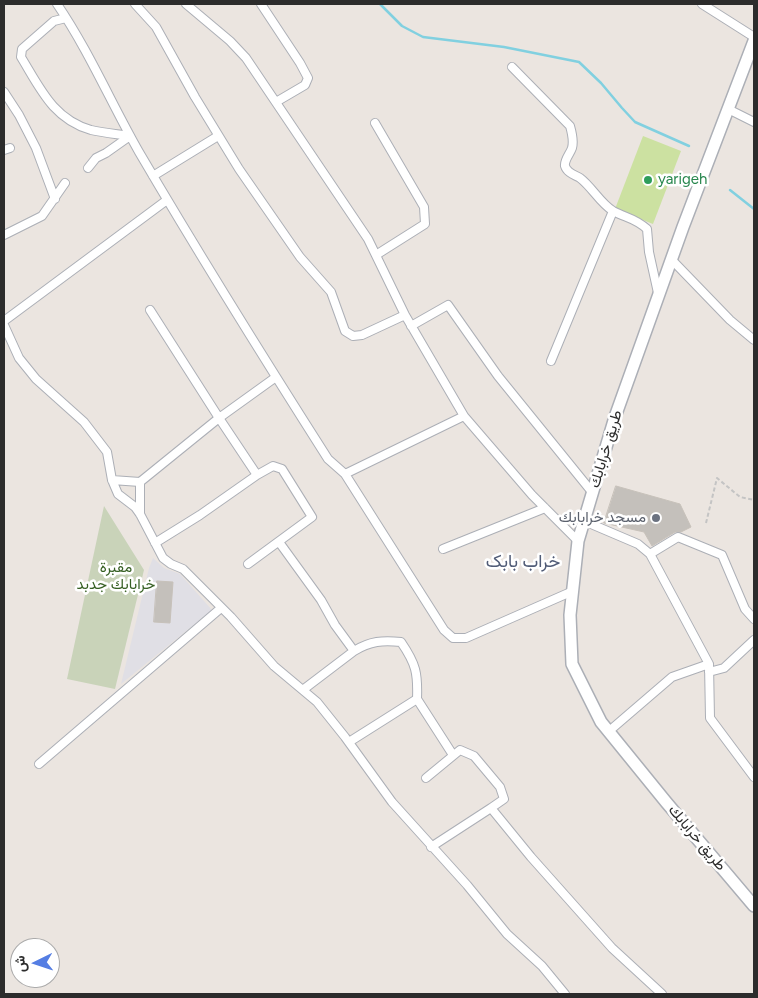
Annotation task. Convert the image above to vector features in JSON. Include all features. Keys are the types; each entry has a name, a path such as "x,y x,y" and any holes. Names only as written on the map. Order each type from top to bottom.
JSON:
{"main road":[{"name":"طريق خرابابك","path":"754,41 671,259 615,417 578,541 570,615 572,664 601,722 754,906"}],"street":[{"path":"57,4 102,80 130,136 167,200 276,377 328,459 345,474 444,630 453,638 466,638 573,591"},
{"path":"135,4 156,27 195,97 239,169 300,257 331,292 345,330 353,336 362,335 405,315"},
{"path":"186,4 246,58 368,238 405,315 464,416 545,508 578,541"},
{"path":"261,4 308,78 305,85 276,102"},
{"path":"702,4 754,37"},
{"path":"66,18 54,21 22,49 21,56 48,102 69,119 91,130 130,136"},
{"path":"512,67 570,126 573,134 572,149 567,157 565,166 568,172 581,179 613,211 638,221 647,229 649,252 658,295"},
{"path":"4,92 19,115 36,148 55,199"},
{"path":"728,109 754,122"},
{"path":"375,123 424,207 425,224 376,255"},
{"path":"88,168 96,158 130,136"},
{"path":"154,176 218,136"},
{"path":"4,235 42,216 65,183"},
{"path":"4,321 167,200"},
{"path":"551,361 613,211"},
{"path":"671,259 730,320 754,340"},
{"path":"411,326 448,305 498,376 592,492"},
{"path":"150,310 257,474"},
{"path":"4,325 18,358 36,379 84,422 107,452 112,480 118,494 135,507 140,514 163,558 183,569 232,617 274,666 304,689 316,702 349,742 392,802 467,885 507,934 542,966 565,994"},
{"path":"112,480 140,482 219,418 276,377"},
{"path":"345,474 464,416"},
{"path":"155,543 200,515 257,474 273,466 282,469 312,517 248,564"},
{"path":"140,482 140,514"},
{"path":"443,549 545,508"},
{"path":"584,521 638,544 650,554 709,668 710,718 754,777"},
{"path":"650,554 678,536 722,555 745,609 754,619"},
{"path":"279,542 321,600 335,625 354,651"},
{"path":"39,764 221,608"},
{"path":"304,689 366,644 384,640 401,642 410,656 418,675 417,699 453,755"},
{"path":"608,732 672,678 709,668 724,668 754,640"},
{"path":"349,742 417,699"},
{"path":"426,778 460,750 474,756 500,787 504,798 431,846"},
{"path":"491,808 531,857 612,948 662,994"}],"path":[{"path":"706,523 717,478 740,497 754,500"}],"shaded area":[{"path":"153,558 164,568 180,574 212,610 121,684 149,568"}],"green space":[{"name":"yarigeh","path":"643,136 681,151 653,224 615,209"},
{"name":"مقبرة خرابابك جدبد","path":"104,506 144,570 115,689 67,679"}],"building":[{"path":"616,486 680,504 691,527 681,532 675,532 652,546 644,532 604,523"},
{"path":"157,581 173,582 170,623 154,622"}],"waterway":[{"path":"380,4 402,26 423,37 504,47 579,62 601,83 635,122 689,146"},
{"path":"730,190 754,209"}],"place":[{"name":"yarigeh","path":"648,180"},
{"name":"مسجد خرابابك","path":"656,518"}],"district":[{"name":"خراب بابک","path":"523,562"}]}
